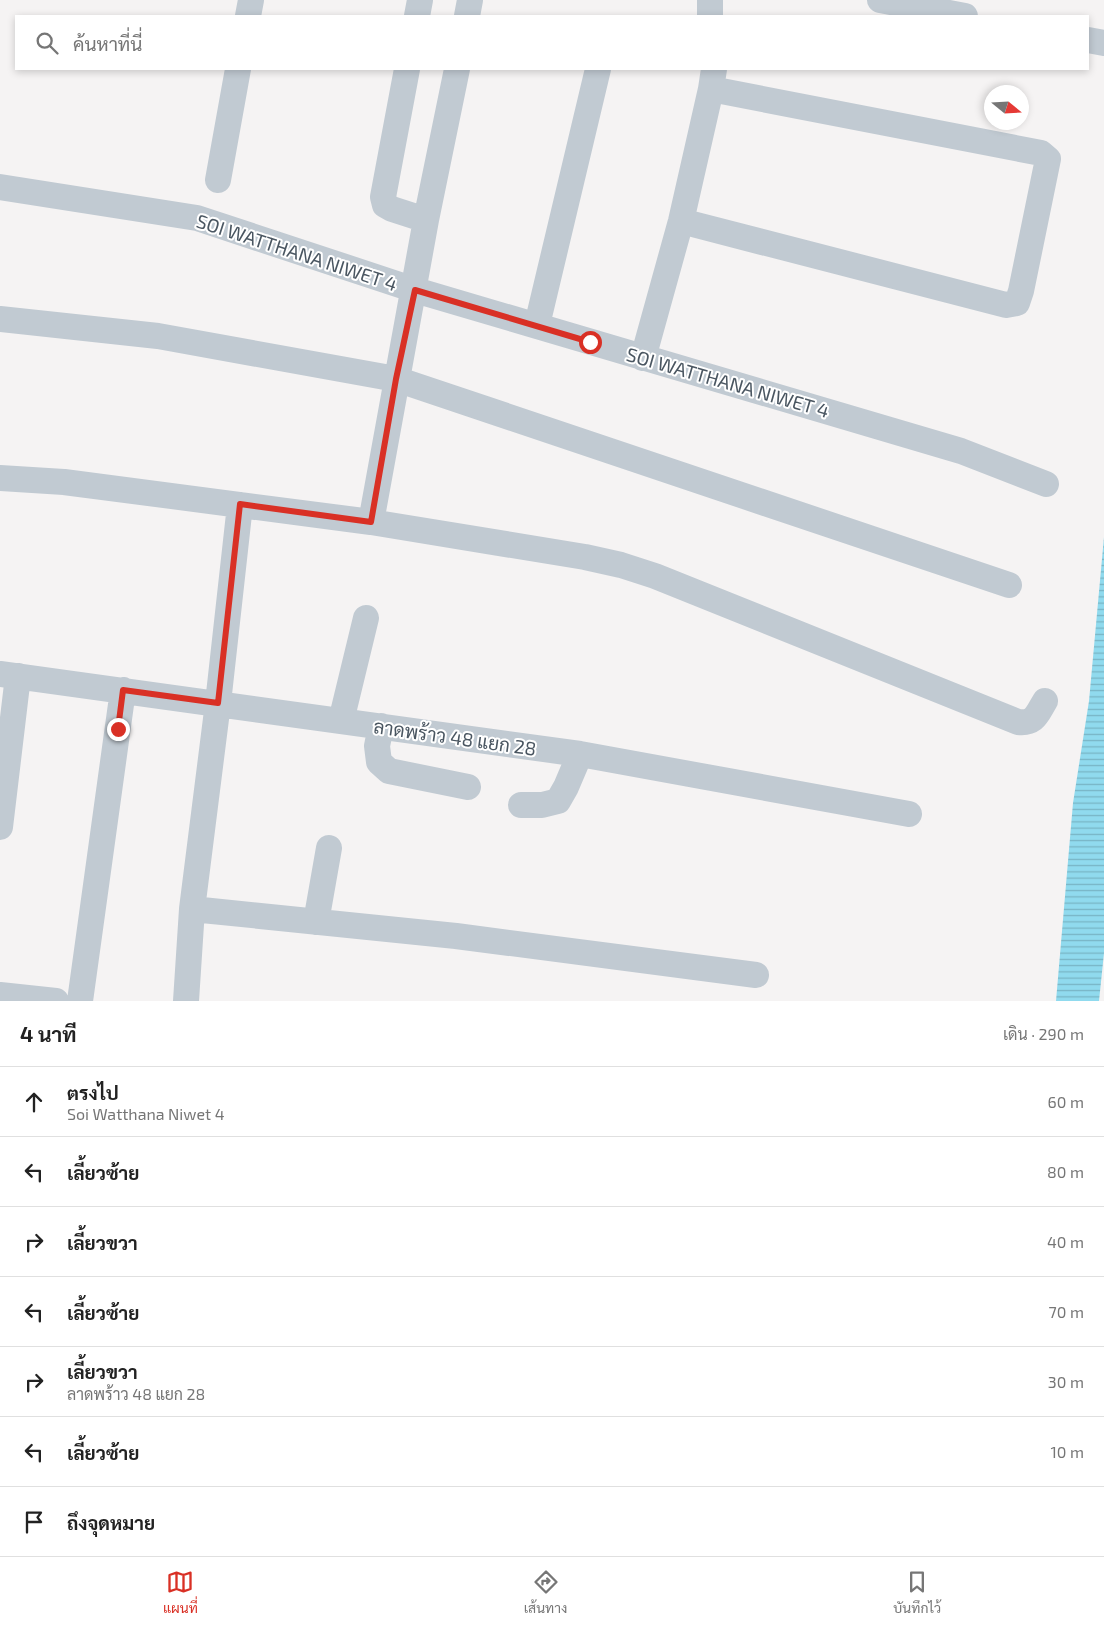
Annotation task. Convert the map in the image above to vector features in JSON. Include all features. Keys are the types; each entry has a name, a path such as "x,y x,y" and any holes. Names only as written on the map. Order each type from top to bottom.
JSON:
{"street":[{"path":"248,15 251,0"},
{"path":"417,15 420,0"},
{"path":"467,15 470,0"},
{"path":"710,0 710,15"},
{"path":"880,0 960,15"},
{"path":"1089,40 1104,43"},
{"path":"218,180 238,70"},
{"path":"407,70 383,197 385,205 392,209 426,220"},
{"path":"371,522 396,379 415,290 426,220 457,70"},
{"path":"537,325 598,70"},
{"path":"644,358 681,221 712,79 1041,153 1048,159 1021,291 1016,303 1006,305 681,221"},
{"name":"SOI WATTHANA NIWET 4","path":"0,187 198,218 415,290 961,451 1046,484"},
{"path":"0,319 158,336 396,379 1009,585"},
{"path":"0,478 64,482 240,504 371,522 585,557 621,565 654,576 1018,722 1025,723 1031,721 1036,717 1045,701"},
{"path":"186,1001 192,909 218,703 240,504"},
{"path":"341,721 366,618"},
{"path":"0,828 9,675"},
{"name":"ลาดพร้าว 48 แยก 28","path":"9,675 580,754 909,814"},
{"path":"80,1001 123,690"},
{"path":"381,726 377,746 379,762 389,771 468,787"},
{"path":"521,805 542,805 558,801 580,754"},
{"path":"316,922 329,848"},
{"path":"192,909 456,936 756,975"},
{"path":"0,995 56,1001"}],"water":[{"path":"1104,537 1104,953 1099,1001 1056,1001 1073,803 1089,701"}],"route":[{"path":"118,729 123,690 218,703 240,504 371,522 396,379 415,290 590,342"}]}
